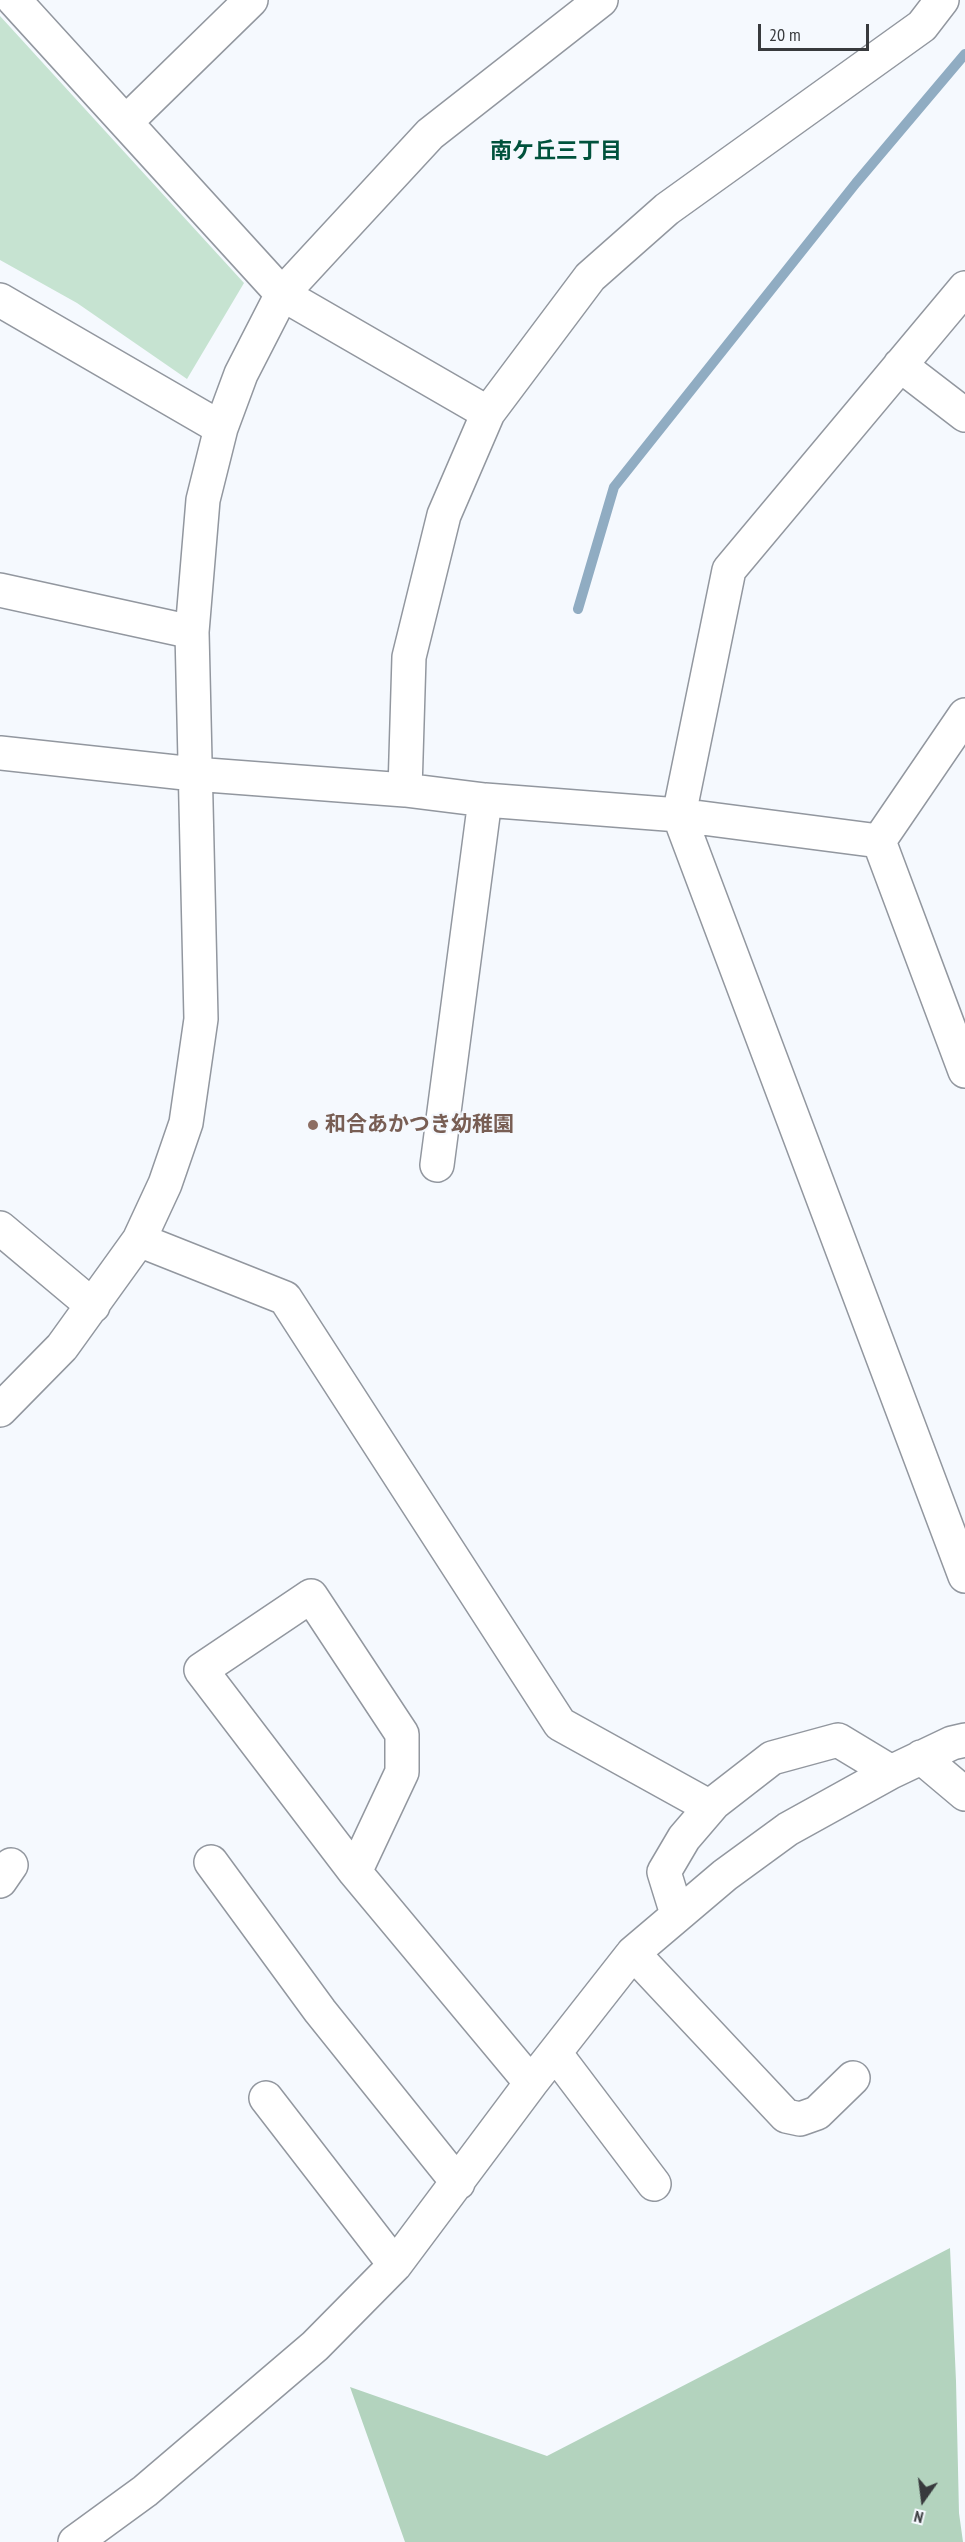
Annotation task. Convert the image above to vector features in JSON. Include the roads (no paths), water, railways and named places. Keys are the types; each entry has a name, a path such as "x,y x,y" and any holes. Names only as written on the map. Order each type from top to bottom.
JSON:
{"street":[{"path":"14,0 282,294 488,413"},
{"path":"126,122 251,0"},
{"path":"0,1410 62,1347 139,1240 165,1184 186,1123 201,1019 192,632 203,500 221,428 241,374 282,294 430,134 601,0"},
{"path":"405,790 410,657 444,515 488,413 590,277 667,209 922,26 942,0"},
{"path":"965,288 729,570 678,815 965,1576"},
{"path":"0,300 221,428"},
{"path":"900,365 965,415"},
{"path":"0,590 192,632"},
{"path":"879,841 955,754 965,715"},
{"path":"0,753 194,774 405,790 485,800 678,815 879,841"},
{"path":"437,1165 485,800"},
{"path":"879,841 965,1071"},
{"path":"0,1228 93,1306"},
{"path":"139,1240 285,1298 560,1724 710,1807"},
{"path":"355,1872 402,1772 402,1734 311,1596 201,1670 355,1872 531,2083"},
{"path":"677,1914 664,1872 684,1838 710,1807 772,1758 838,1740 891,1772"},
{"path":"75,2542 144,2491 315,2346 395,2265 531,2083 633,1953 677,1914 788,1829 921,1756 965,1740"},
{"path":"921,1756 965,1794"},
{"path":"211,1862 320,2010 458,2183"},
{"path":"633,1953 786,2116 800,2119 817,2113 853,2078"},
{"path":"555,2053 654,2184"},
{"path":"266,2098 395,2265"}],"waterway":[{"path":"578,609 614,487 856,183 965,54"}],"place":[{"name":"和合あかつき幼稚園","path":"313,1125"}],"district":[{"name":"南ケ丘三丁目","path":"556,152"}]}
